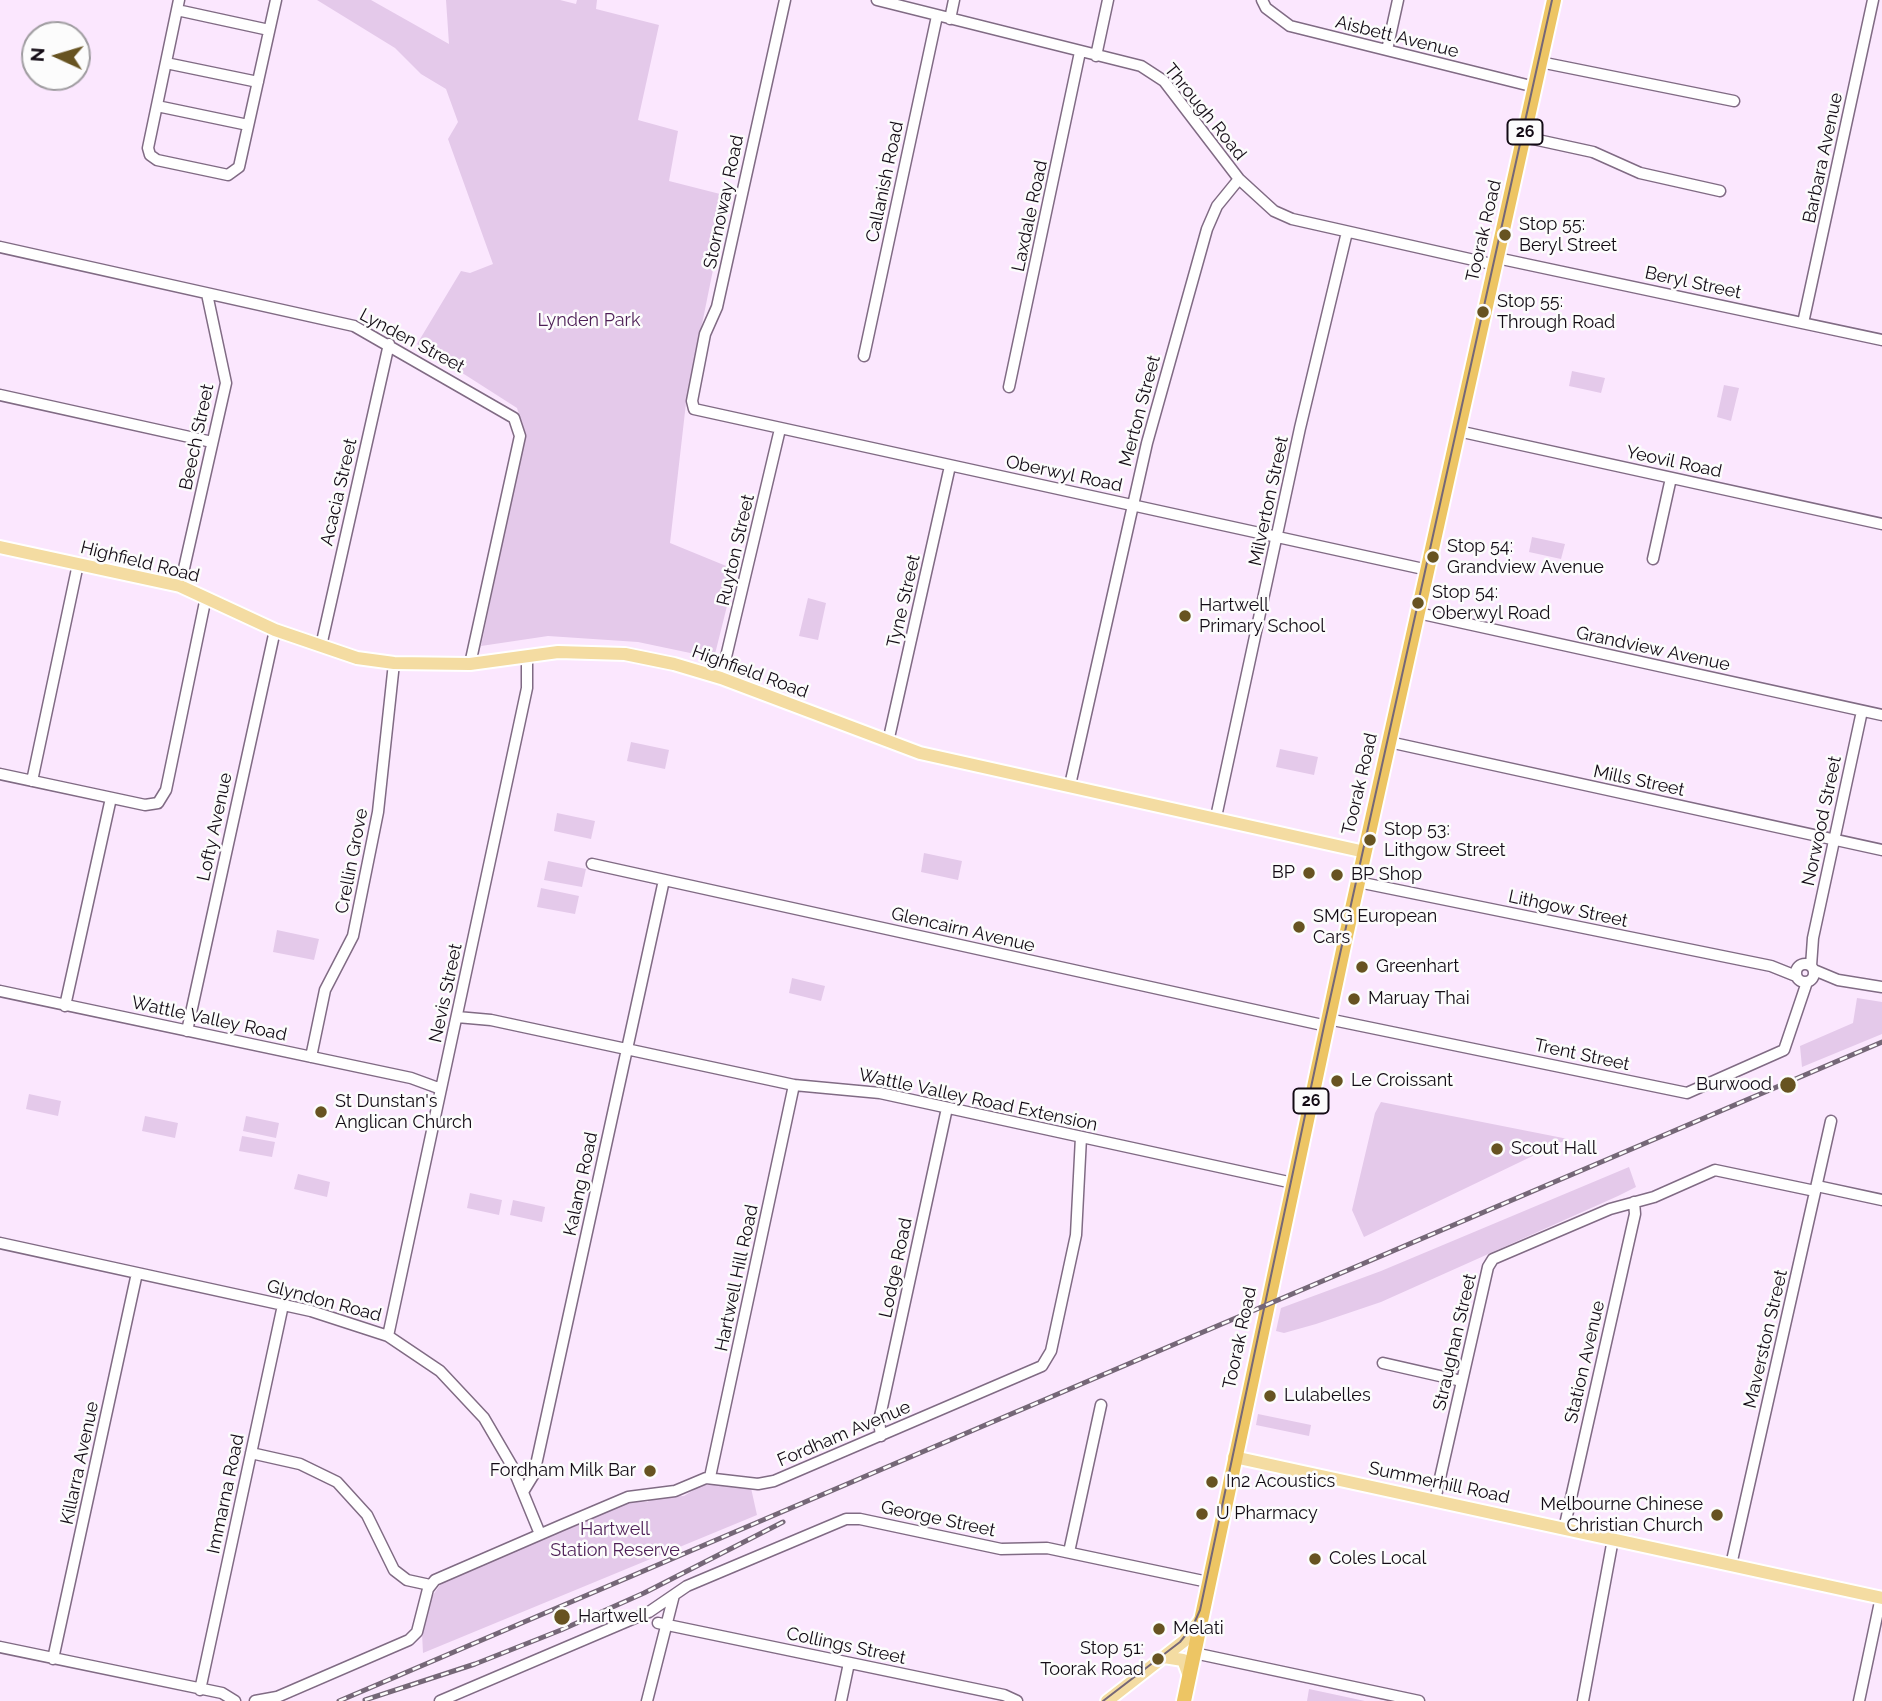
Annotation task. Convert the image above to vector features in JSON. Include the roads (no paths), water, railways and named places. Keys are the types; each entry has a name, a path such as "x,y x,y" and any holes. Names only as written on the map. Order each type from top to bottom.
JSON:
{"highway":[{"name":"Toorak Road","path":"1184,1701 1293,1183 1554,0"}],"main road":[{"name":"Highfield Road","path":"0,547 180,586 275,630 357,658 394,663 470,664 558,652 625,654 721,678 920,753 1365,852"},
{"name":"Summerhill Road","path":"1234,1457 1881,1597"},
{"path":"1107,1701 1188,1637 1201,1614"},
{"path":"1164,1657 1183,1660 1189,1676"}],"street":[{"path":"269,30 178,5 148,148 150,155 157,160 228,175 239,167 258,82 269,30 275,0"},
{"name":"Stornoway Road","path":"694,410 692,401 705,334 718,307 785,0"},
{"name":"Through Road","path":"877,0 1153,72 1239,179 1274,211 1292,219 1347,232 1496,261"},
{"path":"950,19 954,0"},
{"path":"1096,56 1108,0"},
{"name":"Aisbett Avenue","path":"1262,0 1266,8 1290,26 1535,87"},
{"path":"1387,50 1398,0"},
{"name":"Barbara Avenue","path":"1803,323 1873,0"},
{"name":"Callanish Road","path":"864,356 937,16"},
{"name":"Laxdale Road","path":"1009,387 1080,52"},
{"path":"1540,62 1734,101"},
{"path":"166,63 258,82"},
{"path":"157,106 248,125"},
{"path":"1524,137 1593,152 1633,171 1720,191"},
{"name":"Merton Street","path":"1070,785 1132,505 1207,229 1217,206 1239,179"},
{"name":"Milverton Street","path":"1216,817 1300,428 1347,232"},
{"name":"Lynden Street","path":"0,247 355,326 501,408 514,418 520,436 470,664"},
{"name":"Beryl Street","path":"1496,261 1882,340"},
{"name":"Beech Street","path":"180,586 226,383 207,294"},
{"name":"Acacia Street","path":"321,646 388,344"},
{"path":"0,395 212,442"},
{"name":"Oberwyl Road","path":"694,410 1428,570"},
{"name":"Ruyton Street","path":"721,678 780,429"},
{"name":"Yeovil Road","path":"1458,431 1882,524"},
{"name":"Tyne Street","path":"888,742 950,466"},
{"path":"1653,559 1671,478"},
{"path":"32,780 78,564"},
{"path":"0,774 145,805 158,803 166,790 206,597"},
{"name":"Grandview Avenue","path":"1418,613 1882,715"},
{"name":"Lofty Avenue","path":"187,1031 275,630"},
{"name":"Nevis Street","path":"387,1336 527,688 527,656"},
{"name":"Crellin Grove","path":"311,1057 326,990 350,947 359,909 377,820 394,663"},
{"name":"Norwood Street","path":"1804,973 1862,711"},
{"name":"Mills Street","path":"1389,742 1882,850"},
{"path":"65,1006 111,798"},
{"name":"Glencairn Avenue","path":"592,864 1328,1023"},
{"name":"Kalang Road","path":"523,1492 534,1474 664,880"},
{"name":"Lithgow Street","path":"1359,881 1882,987"},
{"name":"Trent Street","path":"1328,1023 1687,1093 1778,1054 1790,1040 1804,973"},
{"name":"Wattle Valley Road","path":"0,991 442,1084"},
{"name":"Wattle Valley Road Extension","path":"458,1013 794,1085 872,1091 1293,1183"},
{"name":"Hartwell Hill Road","path":"710,1477 794,1085"},
{"name":"Lodge Road","path":"881,1436 879,1421 947,1108"},
{"name":"Maverston Street","path":"1731,1565 1831,1121"},
{"name":"Fordham Avenue","path":"430,1586 439,1578 628,1497 675,1491 710,1477 768,1483 1042,1366 1048,1361 1076,1236 1081,1137"},
{"path":"1634,1202 1718,1170 1882,1200"},
{"name":"Straughan Street","path":"1435,1500 1491,1261 1610,1209 1634,1202"},
{"name":"Station Avenue","path":"1564,1529 1634,1214 1634,1202"},
{"name":"Glyndon Road","path":"0,1243 340,1318 387,1336 440,1371 470,1399 499,1443 540,1534"},
{"name":"Killarra Avenue","path":"54,1659 137,1273"},
{"name":"Immarna Road","path":"203,1691 283,1305"},
{"path":"1384,1363 1462,1381"},
{"path":"1069,1552 1101,1405"},
{"path":"251,1453 300,1464 337,1482 367,1515 394,1570 407,1580 430,1586 413,1638 274,1699 255,1701"},
{"name":"George Street","path":"440,1701 649,1612 699,1581 851,1518 1001,1549 1042,1547 1208,1582"},
{"path":"1583,1699 1615,1540"},
{"path":"647,1701 663,1624 674,1595"},
{"path":"1859,1701 1881,1597"},
{"path":"649,1612 663,1624"},
{"name":"Collings Street","path":"663,1624 1017,1701"},
{"path":"0,1647 226,1694 235,1701"},
{"path":"1194,1653 1419,1701"},
{"path":"841,1701 849,1663"},
{"path":"203,1691 220,1701"}],"tram line":[{"path":"1103,1701 1180,1642 1193,1626 1200,1610 1324,1026 1552,0"}],"railway":[{"path":"339,1701 1882,1042"},
{"path":"365,1700 475,1664 561,1630 644,1593 783,1522"}],"place":[{"name":"Stop 55: Beryl Street","path":"1505,235"},
{"name":"Stop 55: Through Road","path":"1483,312"},
{"name":"Stop 54: Grandview Avenue","path":"1433,557"},
{"name":"Stop 54: Oberwyl Road","path":"1418,603"},
{"name":"Hartwell Primary School","path":"1185,616"},
{"name":"Stop 53: Lithgow Street","path":"1370,840"},
{"name":"BP","path":"1309,873"},
{"name":"BP Shop","path":"1337,875"},
{"name":"SMG European Cars","path":"1299,927"},
{"name":"Greenhart","path":"1362,967"},
{"name":"Maruay Thai","path":"1354,999"},
{"name":"Le Croissant","path":"1337,1081"},
{"name":"Burwood","path":"1788,1085"},
{"name":"St Dunstan's Anglican Church","path":"321,1112"},
{"name":"Scout Hall","path":"1497,1149"},
{"name":"Lulabelles","path":"1270,1396"},
{"name":"Fordham Milk Bar","path":"650,1471"},
{"name":"In2 Acoustics","path":"1212,1482"},
{"name":"U Pharmacy","path":"1202,1514"},
{"name":"Melbourne Chinese Christian Church","path":"1717,1515"},
{"name":"Coles Local","path":"1315,1559"},
{"name":"Hartwell","path":"562,1617"},
{"name":"Melati","path":"1159,1629"},
{"name":"Stop 51: Toorak Road","path":"1158,1659"}],"park label":[{"name":"Lynden Park","path":"589,321"},
{"name":"Hartwell Station Reserve","path":"615,1540"}]}
